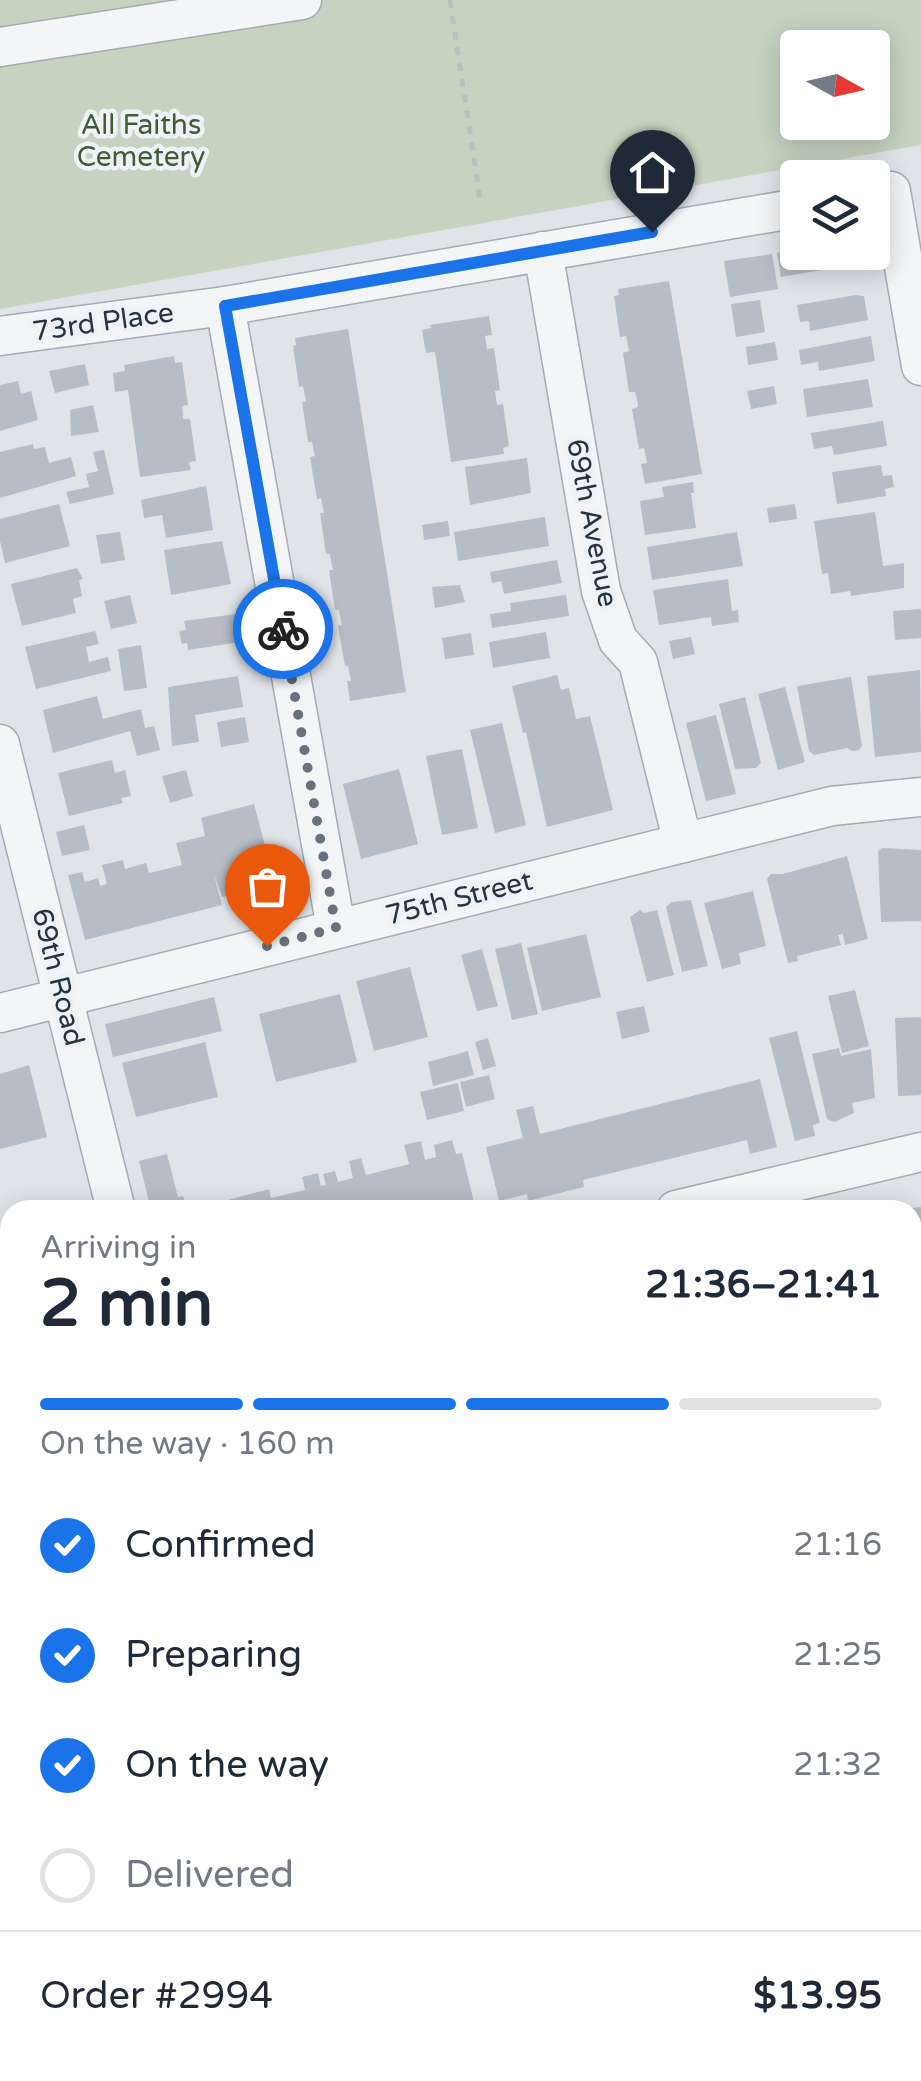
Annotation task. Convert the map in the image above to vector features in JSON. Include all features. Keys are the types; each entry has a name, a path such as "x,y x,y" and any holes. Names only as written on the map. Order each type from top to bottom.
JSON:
{"street":[{"path":"0,47 218,7 302,0"},
{"path":"895,191 921,366"},
{"name":"73rd Place","path":"0,336 225,306 780,211"},
{"name":"69th Avenue","path":"544,251 601,591 618,640 638,662 683,844"},
{"path":"225,306 336,928"},
{"name":"69th Road","path":"0,744 114,1200"},
{"name":"75th Street","path":"0,1013 832,806 921,797"},
{"path":"718,1200 921,1152"}],"path":[{"path":"450,0 481,206"}],"green space":[{"name":"All Faiths Cemetery","path":"0,0 921,0 921,145 837,160 780,160 780,170 0,309"}],"building":[{"path":"777,253 780,253 780,270 822,270 781,277"},
{"path":"772,254 778,289 730,297 724,261"},
{"path":"669,281 702,474 645,484 641,464 647,463 646,457 644,448 639,449 632,409 638,407 637,399 635,392 629,392 623,353 629,351 626,336 620,337 614,296 619,295 618,289"},
{"path":"864,296 868,320 810,331 809,321 800,322 797,305"},
{"path":"760,300 765,332 736,337 731,304"},
{"path":"489,316 492,335 485,336 487,349 494,348 500,390 495,391 497,405 503,404 509,446 503,448 504,454 451,462 435,352 426,353 422,330 431,328 430,325"},
{"path":"348,329 406,692 350,701 347,681 351,681 345,666 338,626 342,625 339,610 335,610 329,570 333,570 330,554 326,554 320,513 324,513 321,498 317,499 310,457 315,456 312,442 308,442 302,402 306,401 303,386 299,387 293,346 295,338"},
{"path":"871,336 875,361 819,371 818,362 801,365 799,350"},
{"path":"775,342 778,360 748,365 746,347"},
{"path":"174,356 175,363 182,362 188,405 182,406 183,419 190,419 196,461 189,462 191,470 140,477 128,390 115,392 113,373 125,371 124,365"},
{"path":"85,364 89,385 55,393 49,371"},
{"path":"868,379 873,407 807,417 803,389"},
{"path":"18,381 21,394 31,391 38,420 0,431 0,385"},
{"path":"774,386 777,404 751,409 747,391"},
{"path":"93,405 99,432 71,436 70,410"},
{"path":"883,421 887,446 834,455 832,446 814,449 811,433"},
{"path":"33,444 34,449 45,447 49,463 71,457 76,476 0,498 0,452"},
{"path":"104,450 114,494 70,504 66,492 89,487 86,474 98,471 93,452"},
{"path":"527,458 531,493 470,505 465,467"},
{"path":"881,465 883,476 892,475 894,487 885,489 886,496 837,504 832,472"},
{"path":"693,482 696,528 645,535 640,501 664,497 662,487"},
{"path":"206,486 213,530 166,538 162,515 144,518 141,500"},
{"path":"59,504 70,546 5,563 0,519"},
{"path":"795,504 797,519 769,523 767,508"},
{"path":"875,512 883,566 904,563 904,588 851,596 850,591 831,594 828,573 822,574 814,521"},
{"path":"545,517 549,546 458,561 454,532"},
{"path":"448,521 450,536 424,540 422,525"},
{"path":"120,532 125,560 101,564 96,535"},
{"path":"737,532 743,566 652,580 647,547"},
{"path":"222,541 231,584 171,595 164,550"},
{"path":"557,560 562,583 504,594 501,581 492,583 490,572"},
{"path":"77,568 83,579 79,580 82,596 73,599 76,613 22,626 11,584"},
{"path":"728,579 732,611 738,610 739,622 712,626 711,617 659,625 653,590"},
{"path":"460,585 465,602 435,608 432,587"},
{"path":"130,595 137,623 111,629 104,601"},
{"path":"566,595 569,616 492,628 490,614 511,611 510,603"},
{"path":"921,609 921,638 895,640 893,611"},
{"path":"236,614 240,642 188,650 187,643 182,644 179,631 186,630 184,621"},
{"path":"95,631 99,644 86,647 89,662 108,657 111,671 36,689 25,647"},
{"path":"546,632 550,658 493,668 489,642"},
{"path":"471,633 474,655 445,659 442,638"},
{"path":"691,637 695,654 673,659 669,641"},
{"path":"141,645 147,688 124,691 118,649"},
{"path":"920,670 921,752 875,757 867,676"},
{"path":"557,675 561,690 569,688 576,719 590,716 613,810 547,827 512,686"},
{"path":"238,676 243,707 195,715 199,742 172,746 168,687"},
{"path":"851,677 862,746 859,750 847,748 814,755 809,751 797,686"},
{"path":"785,687 805,762 778,770 758,694"},
{"path":"97,696 103,719 141,709 145,728 154,726 160,750 137,756 130,731 53,753 43,710"},
{"path":"745,697 761,763 756,768 735,769 719,704"},
{"path":"716,715 736,794 706,801 686,723"},
{"path":"245,717 249,742 221,747 217,722"},
{"path":"502,723 526,825 495,833 470,730"},
{"path":"462,749 478,828 442,835 426,756"},
{"path":"112,760 115,773 125,770 131,796 121,798 123,803 69,816 58,773"},
{"path":"399,769 418,844 361,859 343,784"},
{"path":"186,770 193,796 170,803 162,776"},
{"path":"254,804 275,883 222,897 214,875 222,905 85,940 68,875 82,872 85,882 98,878 100,886 107,884 102,865 123,860 125,869 146,863 149,873 182,865 176,843 205,836 201,818"},
{"path":"84,825 90,850 62,856 56,832"},
{"path":"921,850 921,921 881,922 878,851"},
{"path":"847,856 868,939 845,945 843,934 838,935 841,945 797,956 798,961 788,963 767,879 771,874"},
{"path":"753,891 766,946 739,953 741,964 722,969 704,903"},
{"path":"691,900 708,966 682,972 666,907 672,902"},
{"path":"640,910 657,910 674,975 647,982 630,917"},
{"path":"586,934 601,997 542,1011 527,948"},
{"path":"521,943 538,1014 512,1020 495,949"},
{"path":"482,949 498,1006 477,1011 461,955"},
{"path":"410,967 428,1037 374,1051 356,981"},
{"path":"855,990 869,1046 842,1053 828,996"},
{"path":"340,994 357,1062 276,1082 259,1014"},
{"path":"214,997 222,1031 113,1057 105,1024"},
{"path":"644,1006 650,1032 622,1039 616,1012"},
{"path":"921,1017 921,1095 898,1096 895,1018"},
{"path":"797,1031 820,1123 813,1125 815,1136 795,1141 769,1038"},
{"path":"488,1038 496,1066 483,1070 475,1042"},
{"path":"205,1042 218,1097 136,1117 122,1063"},
{"path":"839,1048 841,1056 871,1049 875,1098 852,1103 854,1113 834,1122 827,1119 812,1054"},
{"path":"468,1051 474,1075 433,1086 428,1062"},
{"path":"29,1065 47,1137 0,1149 0,1074"},
{"path":"489,1075 495,1099 466,1107 460,1082"},
{"path":"760,1079 777,1147 750,1154 747,1140 583,1180 584,1187 532,1200 528,1200 527,1194 499,1200 486,1147 523,1138 516,1110 533,1106 540,1134"},
{"path":"458,1083 464,1111 427,1120 420,1092"},
{"path":"452,1140 456,1154 462,1153 474,1200 228,1200 269,1189 271,1198 305,1190 302,1177 318,1173 321,1186 326,1185 323,1174 335,1171 338,1182 353,1178 349,1161 361,1158 366,1175 409,1164 404,1145 421,1141 425,1160 436,1157 434,1145"},
{"path":"167,1154 178,1197 183,1196 184,1200 149,1200 139,1161"}],"way so far":[{"path":"267,946 336,928 283,629"}],"route":[{"path":"283,629 225,306 652,232"}]}
